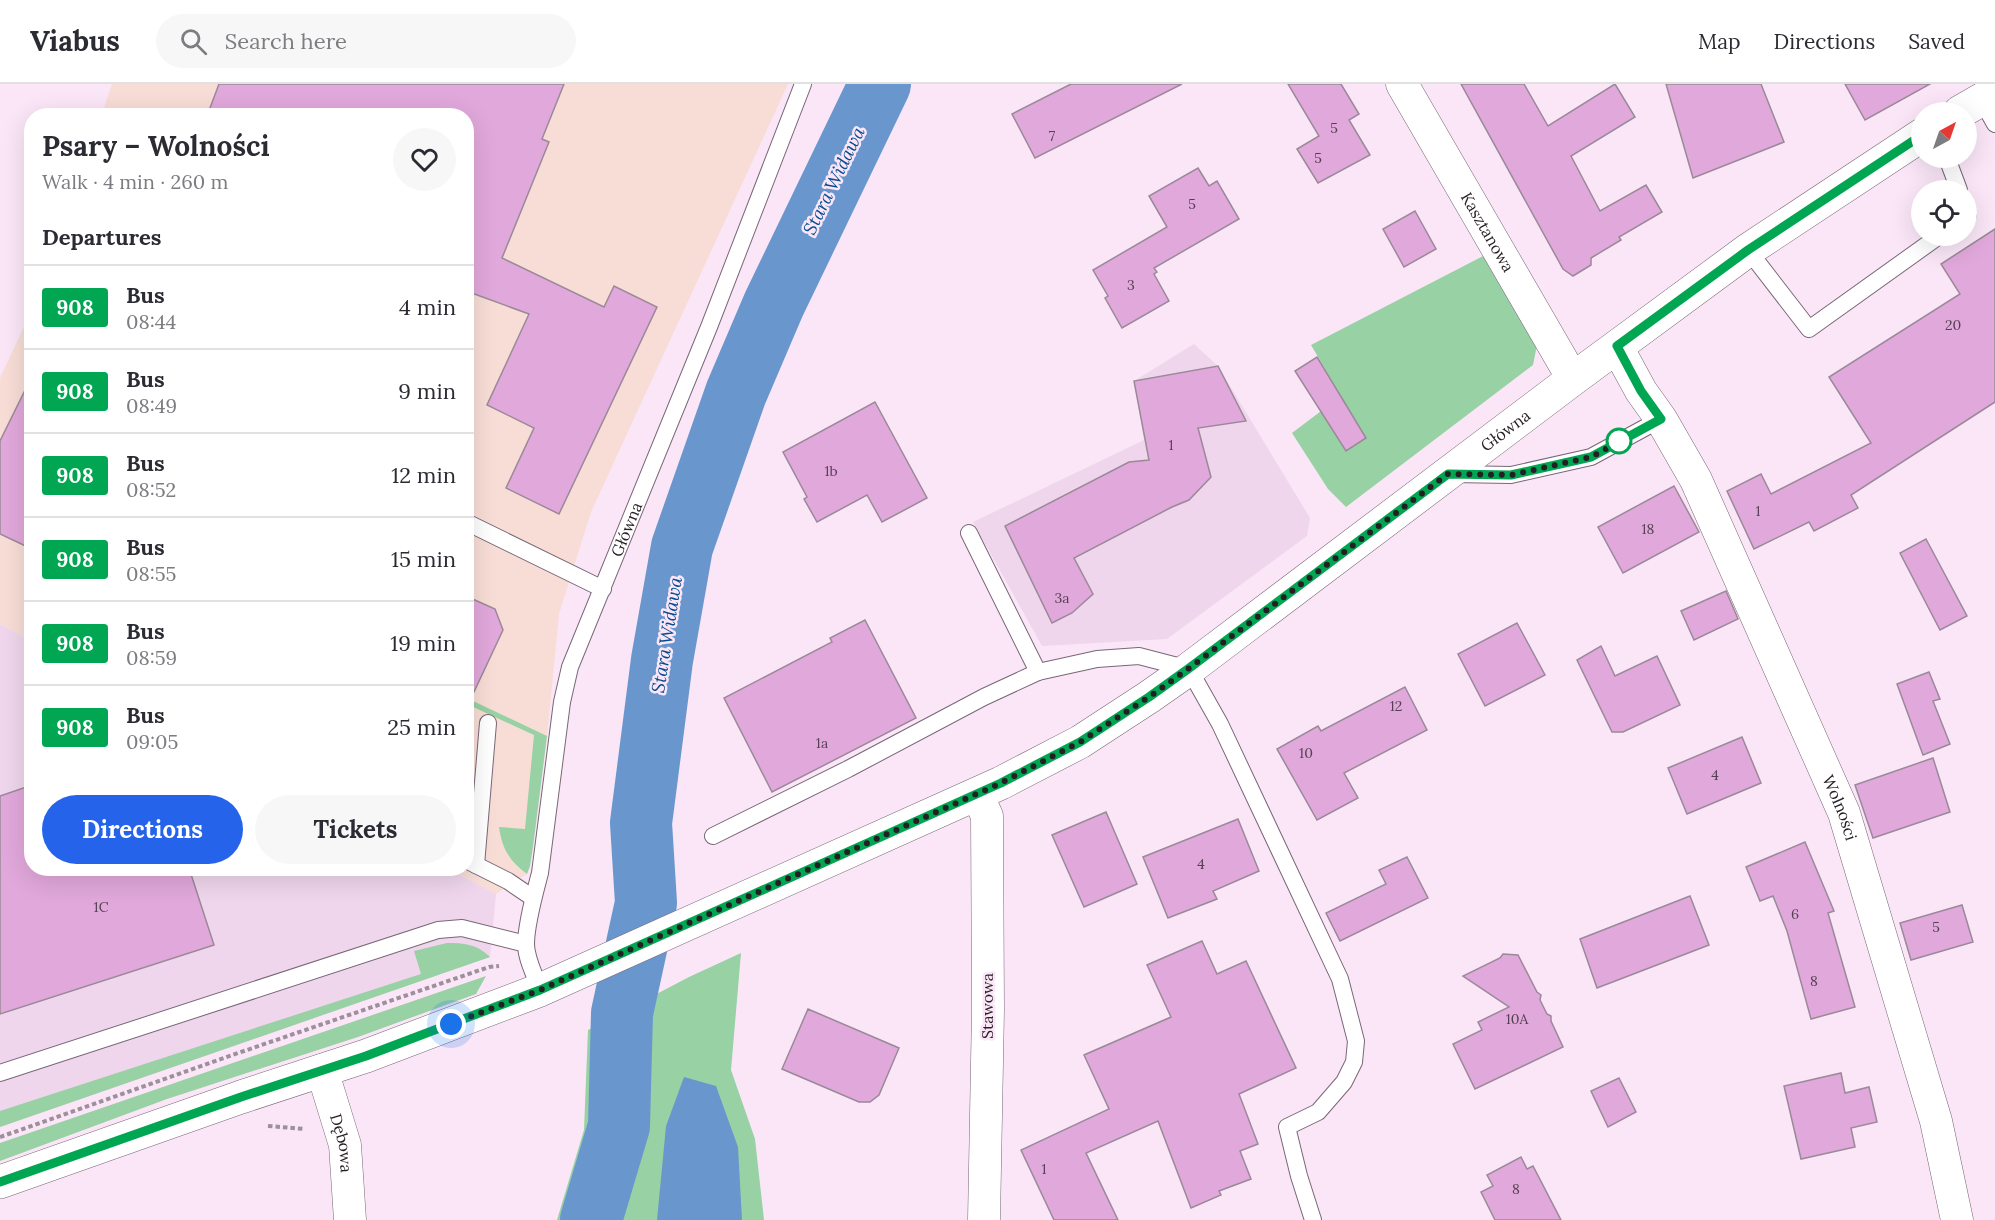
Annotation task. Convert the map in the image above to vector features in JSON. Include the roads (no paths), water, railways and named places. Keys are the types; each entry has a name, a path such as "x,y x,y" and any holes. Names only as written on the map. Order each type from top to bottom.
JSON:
{"main road":[{"name":"Główna","path":"0,1182 425,1035 540,990 969,798 1080,742 1188,669 1573,378 1748,250 1911,142"}],"street":[{"name":"Kasztanowa","path":"1402,84 1573,378"},
{"name":"Wolności","path":"1617,346 1641,391 1661,419 1696,480 1844,813 1936,1120 1957,1220"},
{"name":"Stawowa","path":"969,798 987,816 988,1010 984,1220"},
{"name":"Dębowa","path":"322,1070 345,1145 350,1220"}],"lane":[{"name":"Główna","path":"540,990 529,962 526,944 533,898 540,873 562,702 570,667 710,327 803,84"},
{"path":"1748,250 1809,328 1925,246"},
{"path":"1448,474 1511,475 1591,457 1661,419"},
{"path":"474,526 603,589"},
{"path":"969,533 1038,672"},
{"path":"713,836 848,769 984,697 1038,672 1097,659 1139,656 1188,669 1225,734 1340,979 1350,1011 1356,1041 1354,1062 1344,1082 1318,1112 1287,1128 1313,1220"},
{"path":"474,837 488,723"},
{"path":"474,864 508,881 533,898"},
{"path":"0,1072 438,930 462,928 526,944"}],"water":[{"path":"684,1077 716,1086 738,1147 742,1220 657,1220 666,1126"}],"waterway":[{"name":"Stara Widawa","path":"591,1220 619,1126 622,1013 646,903 641,823 662,660 682,547 736,393 774,304 880,84"}]}
